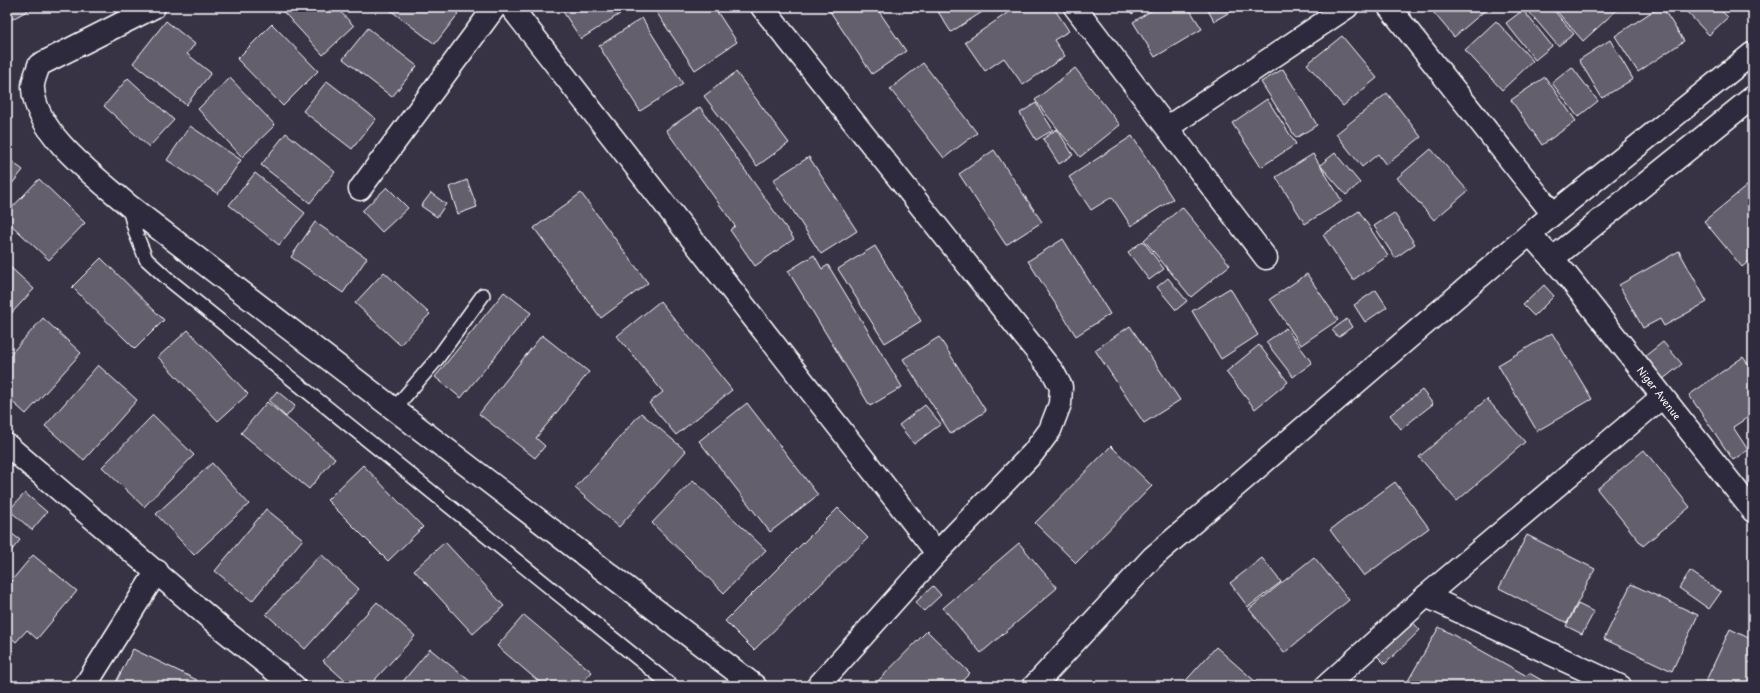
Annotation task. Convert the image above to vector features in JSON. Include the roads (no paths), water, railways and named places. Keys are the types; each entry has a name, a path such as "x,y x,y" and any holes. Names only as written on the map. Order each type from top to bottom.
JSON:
{"street":[{"path":"154,7 39,65 32,88 38,112 68,152 128,205 756,686"},
{"path":"360,188 495,7"},
{"path":"511,7 937,553"},
{"path":"762,7 1053,372 1061,387 1060,404 1050,430 1033,454 937,553 818,686"},
{"path":"1075,7 1168,127 1266,258"},
{"path":"1168,127 1347,7"},
{"path":"1389,7 1553,214"},
{"path":"1034,686 1153,557 1553,214 1753,53"},
{"path":"1559,266 1753,97"},
{"name":"Niger Avenue","path":"1530,234 1559,266 1753,511"},
{"path":"1326,686 1426,596 1662,397"},
{"path":"7,445 157,571 226,632 294,686"},
{"path":"85,686 157,571"},
{"path":"1426,596 1620,686"}],"lane":[{"path":"128,205 136,234 146,259 672,686"},
{"path":"394,409 437,359 483,295"}]}
